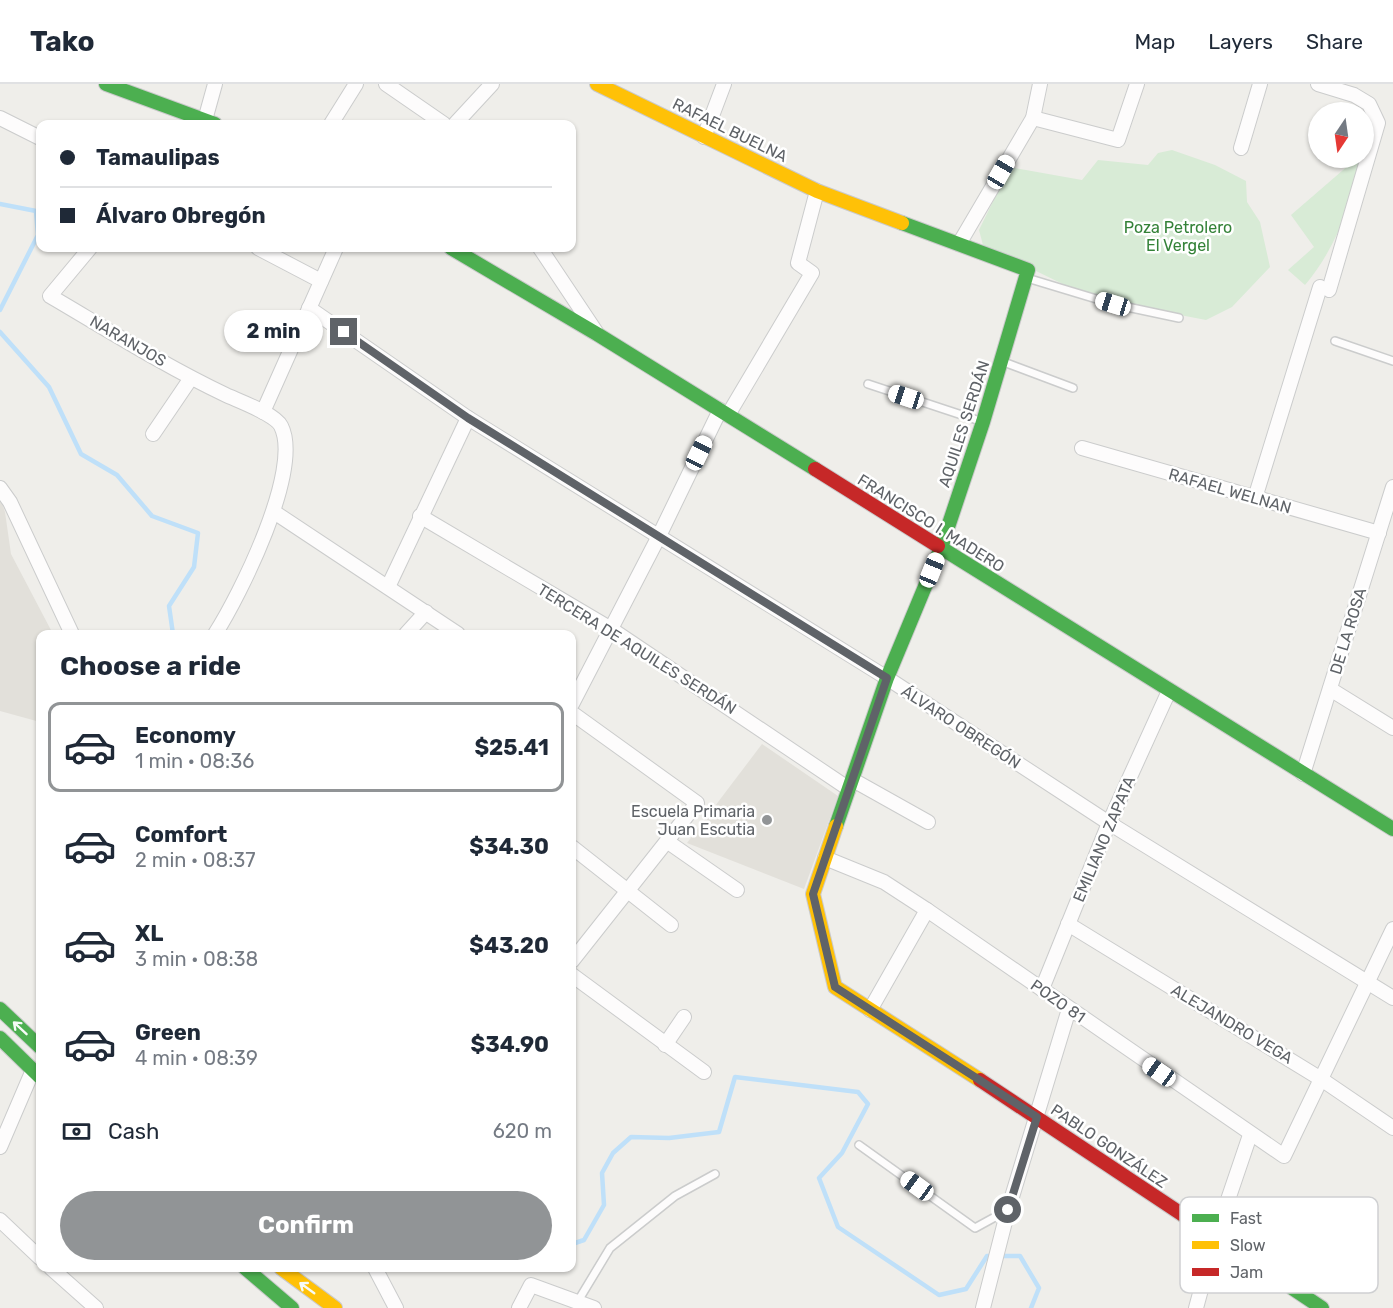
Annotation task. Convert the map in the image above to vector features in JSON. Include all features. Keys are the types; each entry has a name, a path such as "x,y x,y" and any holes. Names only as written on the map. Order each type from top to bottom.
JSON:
{"street":[{"path":"106,84 182,119"},
{"path":"210,120 215,84"},
{"path":"334,120 356,84"},
{"path":"386,84 438,120"},
{"path":"459,120 492,84"},
{"path":"704,136 724,84"},
{"path":"1027,278 1028,270 959,244 1033,118 1040,84"},
{"path":"1033,118 1118,140 1137,84"},
{"path":"1241,148 1260,84"},
{"path":"1255,498 1378,123 1369,104 1354,95 1318,84"},
{"name":"RAFAEL BUELNA","path":"605,86 817,191 959,244"},
{"path":"0,118 36,136"},
{"path":"576,696 724,412 812,273 798,264 817,191"},
{"name":"NARANJOS","path":"87,252 50,296 191,378 263,412 280,423 287,442 274,512 226,618 218,630"},
{"path":"266,252 321,280"},
{"path":"263,412 334,252"},
{"name":"FRANCISCO I. MADERO","path":"458,252 724,412 1393,829"},
{"path":"543,252 597,334"},
{"name":"AQUILES SERDÁN","path":"813,894 887,678 941,548 1027,278"},
{"name":"ÁLVARO OBREGÓN","path":"309,308 468,418 887,678 1109,823 1368,980 1393,998"},
{"path":"153,434 191,378"},
{"path":"388,587 468,418"},
{"name":"RAFAEL WELNAN","path":"1082,448 1379,533"},
{"name":"DE LA ROSA","path":"1303,774 1393,487"},
{"path":"0,488 10,502 70,630"},
{"path":"274,512 452,630"},
{"name":"TERCERA DE AQUILES SERDÁN","path":"420,516 611,629 851,785 928,822"},
{"path":"410,630 426,612"},
{"path":"1330,688 1393,728"},
{"name":"EMILIANO ZAPATA","path":"1042,989 1109,823 1169,691"},
{"path":"576,716 697,803 576,956"},
{"path":"668,842 737,890"},
{"path":"576,850 671,925"},
{"name":"POZO 81","path":"825,858 884,882 1042,989 1250,1135 1284,1156 1321,1079"},
{"name":"PABLO GONZÁLEZ","path":"813,894 835,987 1037,1117 1180,1214"},
{"path":"870,1010 927,910"},
{"name":"ALEJANDRO VEGA","path":"1068,924 1321,1079 1393,1128"},
{"path":"1321,1079 1393,929"},
{"path":"576,978 704,1072"},
{"path":"0,1009 36,1043"},
{"path":"983,1305 1003,1226 1069,1009"},
{"path":"665,1045 684,1017"},
{"path":"0,1038 36,1072"},
{"path":"0,1147 36,1075"},
{"path":"1229,1197 1250,1135"},
{"path":"0,1221 36,1254"},
{"path":"56,1272 96,1308"},
{"path":"250,1272 292,1308"},
{"path":"286,1272 335,1308"},
{"path":"377,1272 396,1308"},
{"path":"519,1308 531,1285 594,1308"},
{"name":"PABLO GONZÁLEZ","path":"1299,1293 1322,1308"}],"lane":[{"path":"1027,278 1113,304 1179,318"},
{"path":"1335,342 1393,360"},
{"path":"1001,361 1073,388"},
{"path":"868,384 983,422"},
{"path":"859,1145 975,1228 1008,1210"},
{"path":"578,1301 610,1248 675,1196 715,1174"}],"shaded area":[{"path":"0,497 5,512 11,554 51,630 36,630 36,721 0,711"},
{"name":"Escuela Primaria Juan Escutia","path":"762,744 838,796 804,889 687,843"}],"green space":[{"name":"Poza Petrolero El Vergel","path":"1172,150 1215,165 1246,181 1247,202 1260,222 1270,267 1232,307 1206,320 1138,307 1071,288 983,245 979,230 1002,183 1014,168 1082,180 1098,160 1148,165 1158,153"},
{"path":"1345,168 1361,168 1334,241 1305,285 1288,270 1314,247 1291,215"}],"waterway":[{"path":"0,204 36,211"},
{"path":"0,310 36,239"},
{"path":"0,332 49,387 81,454 117,475 152,516 198,533 194,567 169,606 172,630"},
{"path":"576,1243 584,1240 604,1205 602,1173 613,1153 631,1137 669,1138 719,1132 735,1077 858,1092 868,1104 842,1153 819,1178 838,1227 939,1295 966,1289 987,1256 1020,1256 1039,1288 1031,1308"}],"traffic: fast":[{"path":"106,84 204,120"},
{"path":"836,826 887,678 941,548 983,422 1028,270 902,223"},
{"path":"458,252 597,334 815,469"},
{"path":"938,546 1393,829"},
{"path":"0,1009 36,1043"},
{"path":"0,1038 36,1073"},
{"path":"250,1272 292,1308"},
{"path":"1300,1293 1322,1308"}],"traffic: slow":[{"path":"597,84 817,191 902,223"},
{"path":"836,826 813,894 835,987 980,1080"},
{"path":"286,1272 335,1308"}],"traffic: jam":[{"path":"815,469 938,546"},
{"path":"980,1080 1180,1213"}],"place":[{"name":"Escuela Primaria Juan Escutia","path":"767,820"}],"route":[{"path":"344,332 468,418 887,678 813,894 835,987 1037,1117 1008,1210"}]}
